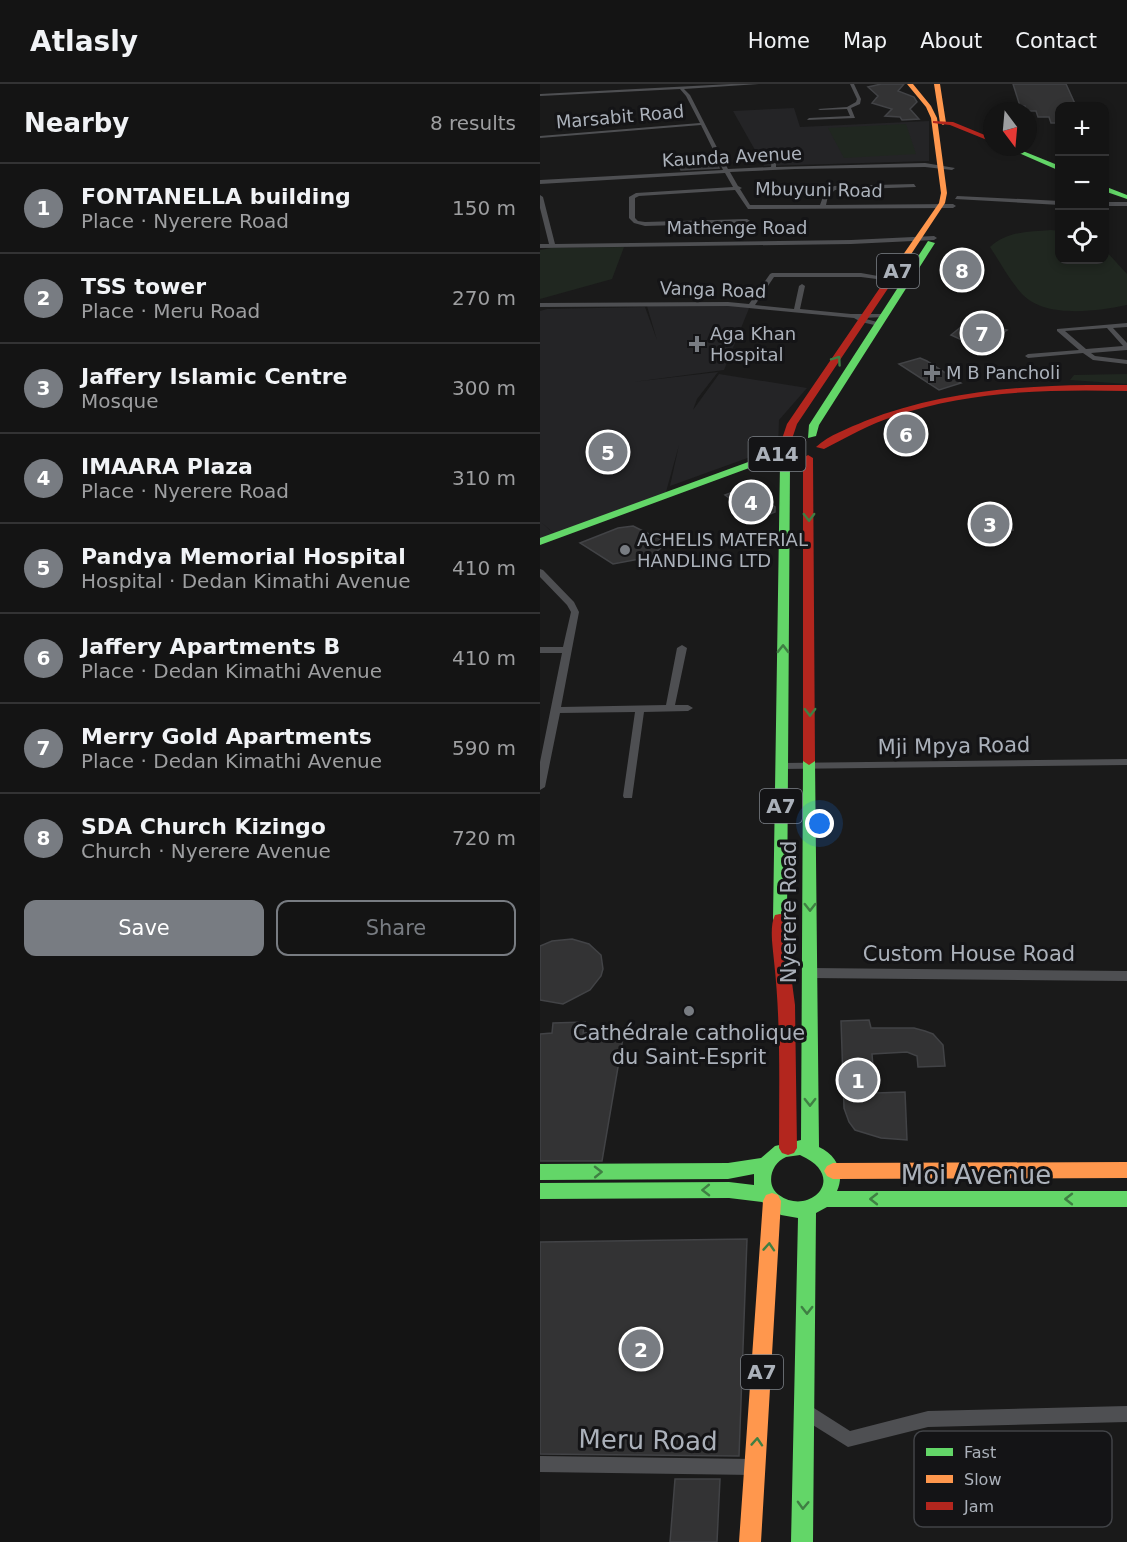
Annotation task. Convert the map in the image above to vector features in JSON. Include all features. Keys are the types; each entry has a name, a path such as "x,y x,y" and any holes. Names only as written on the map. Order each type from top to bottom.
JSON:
{"main road":[{"path":"910,84 929,107 940,126"},
{"path":"937,84 950,199"},
{"path":"940,126 951,123 983,136"},
{"path":"1029,156 1055,167"},
{"path":"1109,190 1127,197"},
{"name":"A7","path":"782,457 792,424 853,336 869,318 892,279 923,241 950,199"},
{"path":"902,294 923,241"},
{"name":"A7","path":"869,318 902,294 923,241"},
{"name":"A7","path":"815,440 814,424 870,338 869,318"},
{"path":"853,336 870,338"},
{"path":"822,381 841,383"},
{"path":"815,440 843,433 926,404 978,393 1055,387 1127,388"},
{"name":"A14","path":"800,437 815,440 808,458 798,464 782,457 800,437"},
{"path":"540,542 747,466 782,457"},
{"name":"Nyerere Road","path":"782,457 784,567 782,766 795,946 811,973 810,1149"},
{"name":"Nyerere Road","path":"788,1148 787,1005 795,946 810,765 808,458"},
{"path":"784,567 809,568"},
{"path":"784,584 809,584"},
{"path":"787,1005 811,1006"},
{"path":"788,1148 810,1149 820,1154 833,1171 831,1190 825,1199 807,1209 791,1211 777,1206 768,1198 761,1182 764,1165 770,1157 788,1148"},
{"path":"540,1172 728,1171 764,1165"},
{"name":"Moi Avenue","path":"833,1171 1127,1170"},
{"path":"540,1191 729,1190 768,1198"},
{"name":"A7","path":"750,1542 756,1467 768,1198"},
{"name":"Moi Avenue","path":"825,1199 1127,1199"},
{"name":"A7","path":"802,1542 806,1411 807,1209"}],"street":[{"path":"610,92 613,84"},
{"path":"540,95 757,84"},
{"path":"820,109 848,108 858,103 859,99 852,84"},
{"path":"565,87 584,86"},
{"name":"Mbuyuni Road","path":"681,88 688,95 726,170 739,188 748,207 950,199 1055,203"},
{"path":"809,119 853,117 848,108"},
{"name":"Marsabit Road","path":"540,137 702,124"},
{"path":"772,168 774,159 789,156"},
{"name":"Kaunda Avenue","path":"540,182 772,168 946,165"},
{"path":"823,205 826,195 834,188 914,186"},
{"path":"739,188 638,194 632,197 632,218 638,223 649,224 747,220"},
{"path":"540,197 552,244"},
{"path":"1109,204 1127,204"},
{"path":"744,242 748,207"},
{"path":"540,223 548,222"},
{"name":"Mathenge Road","path":"540,246 552,244 923,241"},
{"path":"752,305 772,274 861,275 892,279"},
{"path":"797,310 801,286"},
{"name":"Vanga Road","path":"540,305 559,303 752,305 869,318"},
{"path":"1108,326 1127,347"},
{"path":"1127,326 1059,330 1098,360 1127,362"},
{"path":"1028,356 1127,347"},
{"path":"540,572 571,604 575,612 540,787"},
{"path":"670,708 682,648"},
{"path":"540,650 566,650"},
{"path":"556,710 688,708"},
{"path":"628,796 640,709"},
{"name":"Mji Mpya Road","path":"782,766 1127,762"},
{"name":"Custom House Road","path":"811,973 1127,975"},
{"path":"806,1411 848,1439 928,1419 1127,1414"},
{"name":"Meru Road","path":"540,1464 756,1467"}],"shaded area":[{"path":"794,108 800,127 929,121 929,161 764,166 733,111"},
{"path":"906,124 916,154 844,158 828,128"},
{"path":"1055,230 1055,264 1109,264 1109,254 1127,274 1127,305 1072,311 1044,307 1032,302 1022,294 1009,277 990,247 1011,235"},
{"path":"624,247 612,279 540,299 540,250"},
{"path":"647,306 750,306 724,370 633,382 718,372 697,399 693,410 719,374 807,388 779,420 778,447 670,486 679,445 666,492 555,534 542,523 554,534 540,539 540,311 645,307 657,340"},
{"path":"1127,374 1127,384 1070,380 1074,375"}],"building":[{"path":"881,84 904,84 898,91 914,97 917,102 910,109 919,119 902,120 900,117 885,116 892,109 872,103 878,96 868,87"},
{"path":"1013,84 1066,84 1074,102 1055,102 1055,123 1051,123 1049,117 1038,117 1037,102 1019,102"},
{"path":"714,156 719,168 681,170 676,159"},
{"path":"980,323 1007,330 996,338 979,334 966,342 951,335 961,327"},
{"name":"M B Pancholi","path":"920,358 961,383 939,390 899,364"},
{"path":"746,487 775,507 775,512 758,519 725,495"},
{"path":"1009,514 1013,530 980,530 977,515"},
{"name":"ACHELIS MATERIAL HANDLING LTD","path":"633,526 667,543 650,557 613,564 580,543 618,528"},
{"path":"572,939 589,944 601,955 603,969 601,976 590,990 563,1004 540,1000 540,946 552,941"},
{"path":"869,1020 871,1028 914,1028 925,1031 933,1034 943,1045 945,1066 918,1067 917,1056 907,1052 872,1054 875,1093 905,1092 907,1140 881,1138 855,1130 844,1108 841,1021"},
{"path":"585,1022 583,1033 624,1032 602,1161 540,1161 540,1034 552,1033 553,1023"},
{"path":"747,1239 739,1456 540,1454 540,1242"},
{"path":"675,1479 720,1479 717,1542 670,1542"}],"traffic: fast":[{"path":"1029,156 1055,167"},
{"path":"1109,190 1127,197"},
{"path":"811,436 814,425 931,243"},
{"path":"540,542 776,455"},
{"path":"780,919 785,464"},
{"path":"809,761 810,1149"},
{"path":"801,1147 821,1156 831,1168 832,1182 827,1194 817,1205 803,1210 787,1209 771,1200 766,1194 762,1175 772,1157 778,1153 801,1147"},
{"path":"540,1172 728,1171 764,1165"},
{"path":"540,1191 729,1190 764,1194"},
{"path":"825,1199 1127,1199"},
{"path":"802,1542 807,1209"}],"traffic: slow":[{"path":"893,275 942,203 944,193 934,118 929,107 910,84"},
{"path":"937,84 943,123"},
{"path":"833,1171 1127,1170"},
{"path":"750,1542 772,1201"}],"traffic: jam":[{"path":"935,122 951,123 983,136"},
{"path":"785,445 792,424 893,275"},
{"path":"821,447 855,429 892,414 930,403 1009,391 1088,387 1127,388"},
{"path":"808,458 809,761"},
{"path":"780,919 780,945 787,1005 788,1148"}],"place":[{"name":"SDA Church Kizingo","path":"962,270"},
{"name":"Merry Gold Apartments","path":"982,333"},
{"name":"Aga Khan Hospital","path":"697,344"},
{"name":"M B Pancholi","path":"932,373"},
{"name":"Jaffery Apartments B","path":"906,434"},
{"name":"Pandya Memorial Hospital","path":"608,452"},
{"name":"IMAARA Plaza","path":"751,502"},
{"name":"Jaffery Islamic Centre","path":"990,524"},
{"name":"ACHELIS MATERIAL HANDLING LTD","path":"625,550"},
{"name":"Cathédrale catholique du Saint-Esprit","path":"689,1011"},
{"name":"FONTANELLA building","path":"858,1080"},
{"name":"TSS tower","path":"641,1349"}]}
